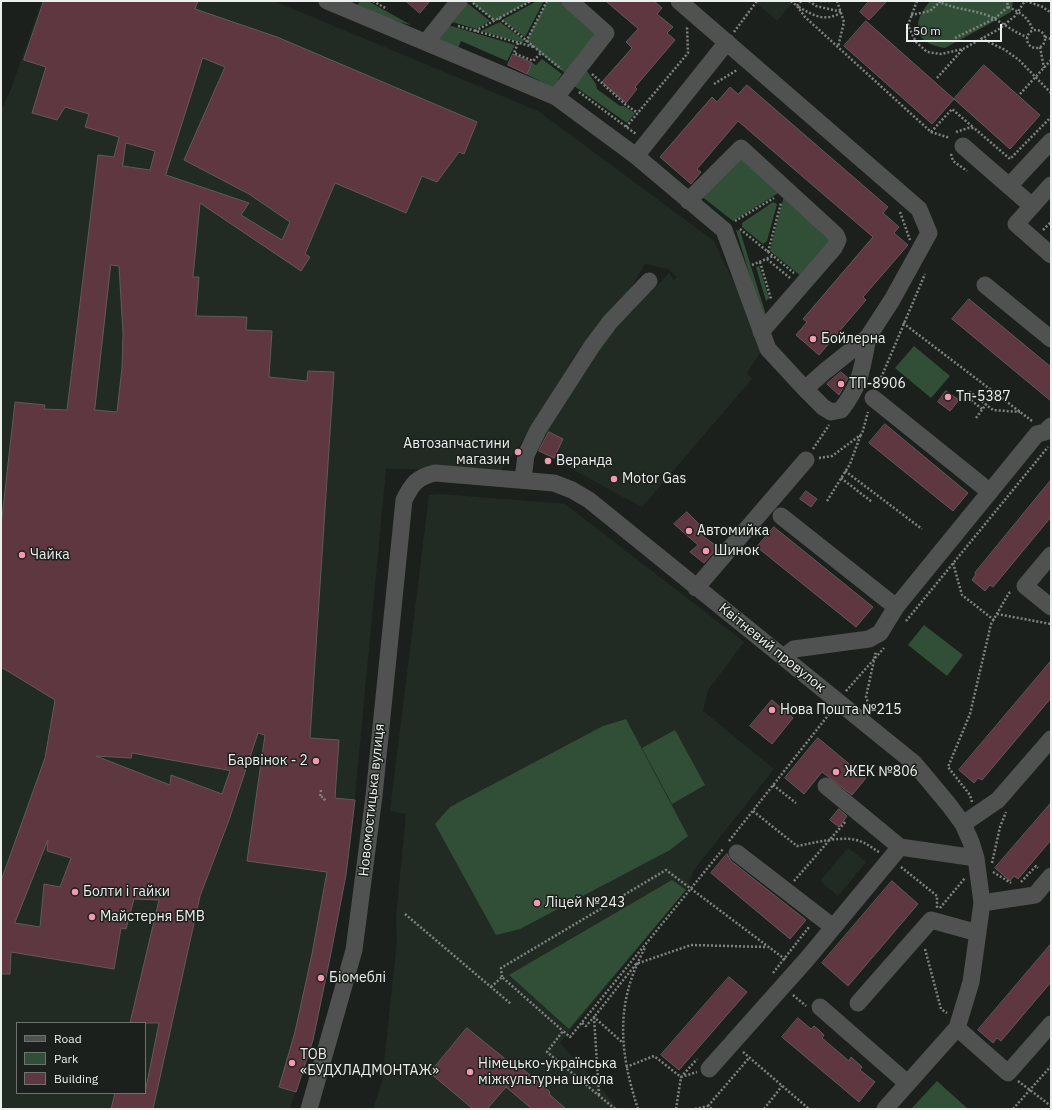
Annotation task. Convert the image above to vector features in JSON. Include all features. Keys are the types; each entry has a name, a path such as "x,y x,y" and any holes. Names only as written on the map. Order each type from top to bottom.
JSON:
{"street":[{"path":"327,1 348,5 426,42 556,97 636,156 724,230 768,349 805,389 831,412 841,410 856,389 868,337"},
{"path":"426,42 459,1"},
{"path":"556,97 567,78 606,33 570,1"},
{"path":"679,1 919,209 929,233 892,300 868,337 805,389"},
{"path":"636,156 727,42"},
{"path":"1009,186 1051,141"},
{"path":"954,144 1009,186 1032,206"},
{"path":"688,201 741,148 836,235 838,240 834,248 761,332"},
{"path":"1051,185 1016,224 1051,255"},
{"path":"523,479 526,454 538,430 610,322 649,281"},
{"path":"985,285 1051,339"},
{"path":"873,398 990,492"},
{"path":"784,657 794,649 884,638 896,607 1037,434 1049,434"},
{"path":"696,588 758,512 806,460"},
{"name":"Квітневий провулок","path":"410,486 422,476 435,473 523,479 554,483 572,490 589,500 696,588 784,657 833,709 914,762 950,805 963,824 971,842 972,857 982,903 970,982 958,1024"},
{"name":"Новомостицька вулиця","path":"309,1109 354,950 374,796 404,500 410,486"},
{"path":"781,516 896,607"},
{"path":"1051,555 1025,586 1051,607"},
{"path":"963,824 998,800 1051,739"},
{"path":"826,786 900,847 972,857"},
{"path":"709,1069 833,927 900,847"},
{"path":"737,853 833,927"},
{"path":"982,903 1035,895 1050,877"},
{"path":"858,1003 931,920 978,934"},
{"path":"820,1007 907,1083"},
{"path":"885,1109 958,1024 1008,1073 1051,1024"}],"path":[{"path":"373,1 394,13"},
{"path":"470,1 495,21"},
{"path":"475,31 531,1"},
{"path":"525,45 547,1"},
{"path":"727,42 757,1"},
{"path":"791,1 797,6 817,16 826,18 834,17 842,12"},
{"path":"797,6 801,1"},
{"path":"809,1 816,6 842,12"},
{"path":"820,1 830,1"},
{"path":"837,1 842,12 844,22 838,48"},
{"path":"916,1 908,25 916,42 927,52 941,54 963,49"},
{"path":"911,15 930,11 940,1 950,8 969,10 994,19 1027,37"},
{"path":"1007,1 1008,7"},
{"path":"937,78 963,49 1003,25 1018,11 1025,1 1043,7 1051,13"},
{"path":"797,6 805,17 931,132 954,144"},
{"path":"1008,7 1018,11 1029,20 1033,30"},
{"path":"955,38 994,19 1008,7"},
{"path":"499,18 541,53 567,78 626,127 647,142"},
{"path":"626,127 688,53 687,20"},
{"path":"453,25 534,48"},
{"path":"1033,30 1040,30 1045,38 1044,44 1040,47 1031,47 1027,42 1027,37 1033,30"},
{"path":"980,38 1005,50 1036,76 1051,93"},
{"path":"1045,38 1051,39"},
{"path":"518,43 514,53 533,61 541,53"},
{"path":"1040,47 1044,68"},
{"path":"1020,94 1051,60"},
{"path":"707,88 739,69"},
{"path":"591,72 626,105 638,112"},
{"path":"931,132 952,109 1010,159 1051,117"},
{"path":"971,173 953,162 954,144 960,130 974,128"},
{"path":"777,196 733,223 796,275"},
{"path":"768,252 781,200"},
{"path":"1042,231 1051,222"},
{"path":"752,265 773,256"},
{"path":"767,259 792,280"},
{"path":"760,262 772,299"},
{"path":"827,501 846,471 860,442 873,398 903,323 927,270"},
{"path":"903,323 1049,434 953,563 903,624"},
{"path":"982,409 967,397 970,392 993,410 1020,412"},
{"path":"976,418 995,392"},
{"path":"806,460 832,456 862,434"},
{"path":"846,471 922,529"},
{"path":"841,478 872,502"},
{"path":"948,543 962,594 994,620"},
{"path":"977,814 970,796 948,767 970,714 991,624 1009,593 1025,586"},
{"path":"997,614 1051,624"},
{"path":"871,712 866,697 874,661 884,638"},
{"path":"784,960 692,888 666,870 501,968 502,977 570,1037 692,888 833,709 874,661 884,638"},
{"path":"773,785 796,803"},
{"path":"321,790 320,797 323,797 326,802"},
{"path":"1005,792 1006,810 1000,827 991,866 994,873 1014,884"},
{"path":"786,890 855,809"},
{"path":"753,811 797,846"},
{"path":"931,920 970,871 972,857"},
{"path":"1019,882 1023,881 1036,866 1050,877"},
{"path":"405,914 511,1004"},
{"path":"914,939 925,948 941,1009 958,1024"},
{"path":"582,1023 586,1026 594,1018 636,964 648,942"},
{"path":"636,964 691,945 766,947"},
{"path":"636,964 625,999 622,1032 626,1067 638,1109"},
{"path":"491,987 502,977"},
{"path":"594,1018 623,1043"},
{"path":"594,1018 599,1095"},
{"path":"563,1031 548,1052 616,1109"},
{"path":"731,1042 809,1109"},
{"path":"626,1067 654,1056 681,1077 709,1069"},
{"path":"695,1109 708,1106 750,1058"},
{"path":"1013,1109 1051,1066"},
{"path":"1008,1073 1051,1106"},
{"path":"764,1109 782,1086"},
{"path":"708,1106 712,1109"}],"shaded area":[{"name":"Барвінок - 2","path":"42,1 274,1 538,111 714,241 764,347 747,373 752,379 642,507 531,447 598,347 669,273 674,280 677,277 668,269 645,264 620,306 576,354 520,445 501,470 386,469 355,795 345,875 312,1039 290,1109 1,1109 1,111 11,89"},
{"path":"754,1 794,1 777,21"},
{"path":"440,494 565,504 744,642 708,690 703,711 774,769 693,871 687,889 560,1043 590,1075 618,1109 373,1109 382,1082 397,941 396,917 406,814 390,811 429,495"},
{"path":"848,848 866,862 838,896 820,881"}],"green space":[{"path":"360,1 368,1 411,25 363,13 359,10 358,4"},
{"path":"470,1 531,1 495,21"},
{"path":"537,1 544,1 525,37 502,20"},
{"path":"547,1 563,1 600,34 566,74 526,41"},
{"path":"930,1 1013,2 1011,12 945,48 926,42 918,31 920,17"},
{"path":"466,2 490,21 476,29 449,21"},
{"path":"500,22 524,40 523,43 481,31"},
{"path":"448,25 515,45 507,61 461,41 458,48 439,40 439,36"},
{"path":"542,59 562,74 558,80 563,84 558,90 526,74 532,63 536,65"},
{"path":"587,71 596,84 597,89 620,106 624,106 635,113 627,123 574,86"},
{"path":"741,155 780,192 733,221 701,196"},
{"path":"784,196 832,242 801,276 770,251"},
{"path":"773,202 777,204 767,241 763,244 742,227 742,223"},
{"path":"736,230 740,231 766,315 762,315"},
{"path":"759,266 769,298 766,301 756,267"},
{"path":"914,346 950,376 931,398 895,368"},
{"path":"924,625 963,655 947,676 908,645"},
{"path":"626,719 688,836 670,850 520,929 496,935 435,824 450,807 603,726"},
{"path":"675,730 705,785 672,804 642,748"},
{"path":"672,880 686,890 569,1029 509,975"},
{"path":"937,1081 968,1109 911,1109"}],"building":[{"path":"44,1 198,1 195,9 277,37 477,122 464,154 459,152 437,182 422,176 406,213 335,183 305,254 310,257 301,271 200,203 193,277 199,277 196,316 247,317 246,330 272,331 269,377 307,381 308,371 334,372 310,738 339,740 335,798 355,800 346,875 330,958 313,1040 296,1092 279,1087 295,1032 312,954 327,872 247,861 265,735 258,733 229,820 200,896 153,1109 111,1109 115,1094 146,1094 159,1023 130,1022 159,900 134,899 126,929 121,928 114,969 11,952 10,974 1,974 1,881 45,758 55,700 1,667 1,526 15,402 45,405 44,409 67,410 98,155 114,157 119,137 85,127 89,114 65,107 57,120 32,113 46,67 24,60","holes":["203,58 225,67 184,160 249,194 290,222 282,240 241,215 249,203 166,175","126,143 155,151 150,170 123,166","111,265 119,266 123,333 122,368 117,412 95,410","132,753 230,771 222,794 171,775 170,785 96,756 131,758","48,840 47,851 71,858 60,887 44,884 40,927 15,923"]},
{"path":"406,1 430,1 420,13"},
{"path":"606,1 654,1 662,8 657,14 673,27 667,33 675,40 635,87 637,89 626,103 602,82 632,48 626,42 638,29"},
{"path":"869,1 887,1 869,20 860,12"},
{"path":"866,21 954,99 932,124 844,46"},
{"path":"513,54 532,63 527,74 508,65"},
{"path":"984,65 1040,115 1010,149 954,99"},
{"path":"747,85 888,207 883,213 899,227 894,233 908,245 863,297 866,300 819,355 796,335 807,322 803,319 873,237 738,121 697,169 701,172 691,184 660,157 712,97 717,102 730,87 738,94"},
{"path":"969,299 1051,367 1051,401 952,319"},
{"path":"841,372 848,378 839,395 827,384"},
{"name":"Тп-5387","path":"946,391 959,400 950,411 938,402"},
{"path":"885,424 968,493 953,511 869,443"},
{"path":"549,432 563,439 554,458 539,451"},
{"path":"1051,480 1051,517 993,587 990,585 985,591 972,580 976,574 975,573"},
{"path":"806,491 817,499 811,507 800,499"},
{"path":"687,512 700,525 696,531 718,547 704,563 690,552 698,545 674,524"},
{"path":"774,527 873,607 856,627 757,547"},
{"path":"1051,661 1051,698 982,780 978,778 974,783 959,770"},
{"path":"772,700 793,718 772,744 750,726"},
{"path":"818,738 866,778 852,795 822,772 804,794 785,778"},
{"path":"1051,803 1051,840 1018,879 1014,876 1010,881 995,868"},
{"path":"839,809 847,816 839,827 830,820"},
{"path":"727,854 731,861 806,920 790,939 711,873"},
{"path":"892,881 918,904 848,986 822,963"},
{"path":"1051,944 1051,982 1001,1041 997,1038 993,1043 978,1030"},
{"path":"729,977 747,992 679,1070 661,1055"},
{"path":"798,1018 811,1029 814,1026 819,1030 824,1035 822,1038 849,1061 851,1057 862,1067 860,1070 875,1082 859,1102 782,1037"},
{"path":"467,1028 509,1062 511,1059 550,1092 549,1094 566,1109 532,1109 506,1087 487,1109 473,1109 430,1073"}],"place":[{"name":"Бойлерна","path":"813,339"},
{"name":"ТП-8906","path":"841,384"},
{"name":"Тп-5387","path":"948,397"},
{"name":"Автозапчастини магазин","path":"518,452"},
{"name":"Веранда","path":"548,461"},
{"name":"Motor Gas","path":"614,479"},
{"name":"Автомийка","path":"689,531"},
{"name":"Шинок","path":"706,551"},
{"name":"Чайка","path":"22,555"},
{"name":"Нова Пошта №215","path":"772,710"},
{"name":"Барвінок - 2","path":"316,761"},
{"name":"ЖЕК №806","path":"836,772"},
{"name":"Болти і гайки","path":"75,892"},
{"name":"Ліцей №243","path":"537,903"},
{"name":"Майстерня БМВ","path":"92,917"},
{"name":"Біомеблі","path":"321,978"},
{"name":"ТОВ «БУДХЛАДМОНТАЖ»","path":"292,1063"},
{"name":"Німецько-українська міжкультурна школа","path":"470,1072"}]}
